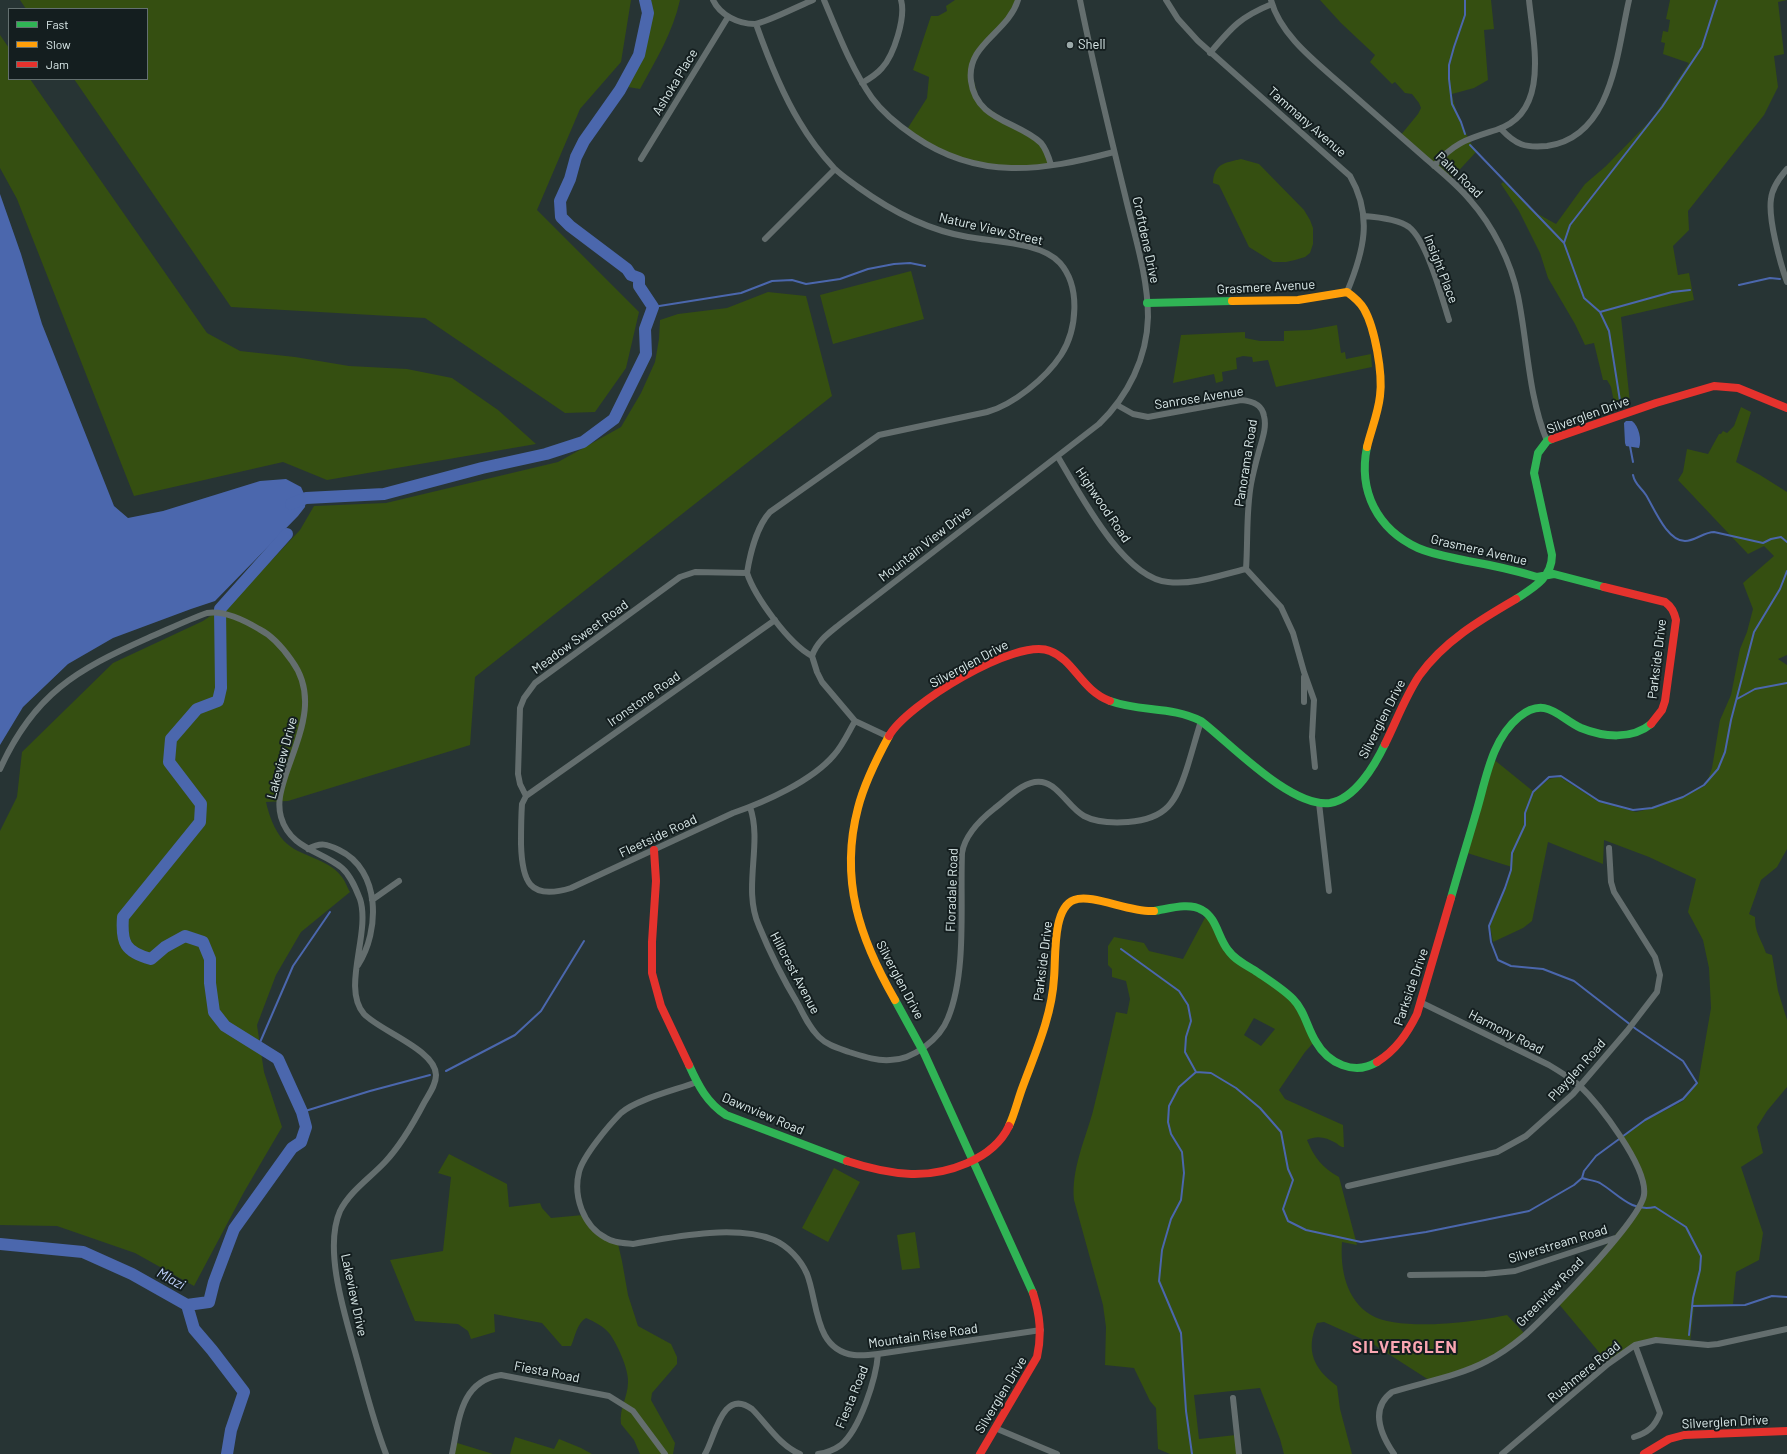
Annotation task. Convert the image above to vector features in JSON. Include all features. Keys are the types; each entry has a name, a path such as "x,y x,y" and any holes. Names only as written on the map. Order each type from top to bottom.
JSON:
{"street":[{"path":"714,0 716,5 728,17 741,22 756,24 813,0"},
{"path":"824,0 850,60 862,83 887,115 900,127 921,141 955,158 992,168 1012,169 1051,165 1114,152"},
{"path":"862,83 881,70 890,55 902,20 902,0"},
{"path":"1018,0 1008,21 978,52 972,62 971,81 979,103 992,114 1042,144 1047,152 1051,165"},
{"name":"Croftdene Drive","path":"1058,457 1099,424 1117,405 1132,380 1140,358 1146,330 1147,303 1140,257 1114,152 1080,0"},
{"name":"Tammany Avenue","path":"1166,0 1178,19 1210,53 1343,168 1355,185 1360,196 1364,216 1361,250 1347,292"},
{"path":"1434,166 1454,145 1501,129 1514,121 1522,112 1532,92 1535,76 1529,0"},
{"path":"1501,129 1511,140 1519,145 1531,147 1548,146 1564,141 1592,121 1599,111 1606,96 1629,0"},
{"path":"1210,53 1235,24 1254,11 1272,2"},
{"name":"Palm Road","path":"1272,2 1287,31 1299,45 1470,200 1486,222 1504,255 1518,296 1532,391 1547,441"},
{"name":"Ashoka Place","path":"641,159 728,17"},
{"name":"Nature View Street","path":"747,573 763,521 770,512 879,435 987,412 1003,406 1044,375 1062,354 1068,339 1073,320 1074,299 1071,282 1059,262 1050,255 1029,247 966,237 919,224 876,200 835,169 799,121 756,24"},
{"path":"765,239 835,169"},
{"path":"1787,169 1775,186 1771,198 1770,208 1771,223 1787,282"},
{"name":"Insight Place","path":"1364,216 1402,223 1416,234 1428,258 1449,320"},
{"name":"Grasmere Avenue","path":"1147,303 1298,300 1347,292 1355,296 1369,317 1381,378 1380,396 1363,468 1363,478 1367,494 1377,514 1392,529 1410,543 1422,549 1537,576 1546,576"},
{"name":"Silverglen Drive","path":"980,1454 1037,1357 1040,1345 1041,1330 1040,1312 1035,1296 971,1160 922,1048 876,965 867,945 856,910 852,882 852,840 856,813 865,787 895,725 926,700 1002,657 1015,652 1034,648 1048,650 1059,657 1089,688 1105,700 1123,706 1185,713 1201,721 1282,787 1299,797 1320,803 1339,800 1352,791 1361,782 1389,737 1413,686 1432,660 1467,628 1530,590 1539,584 1546,576 1551,564 1552,555 1534,473 1538,453 1547,441 1662,401 1714,386 1738,388 1787,408"},
{"name":"Sanrose Avenue","path":"1117,405 1133,414 1148,417 1241,400 1253,402 1260,408"},
{"name":"Panorama Road","path":"1246,570 1251,485 1265,424 1265,417 1260,408"},
{"name":"Highwood Road","path":"1058,457 1091,512 1114,544 1139,569 1150,577 1163,582 1179,583 1206,580 1246,570"},
{"name":"Mountain View Drive","path":"812,656 815,648 824,637 840,624 1058,457"},
{"path":"1246,570 1255,578 1285,614 1293,632 1304,672 1314,700 1312,737 1315,767"},
{"name":"Meadow Sweet Road","path":"526,796 520,784 518,774 520,712 524,698 535,683 680,577 695,572 747,573"},
{"path":"747,573 749,580 775,620 802,651 812,656 822,682 855,721 888,737"},
{"name":"Parkside Drive","path":"971,1160 993,1147 1000,1140 1008,1127 1048,1015 1054,982 1058,929 1061,913 1064,907 1073,900 1086,898 1141,911 1182,908 1201,910 1212,920 1225,946 1233,956 1284,992 1298,1004 1319,1047 1330,1059 1345,1067 1353,1069 1373,1065 1390,1054 1403,1040 1413,1025 1492,758 1500,738 1508,727 1523,714 1542,708 1556,712 1573,724 1586,730 1596,733 1630,735 1639,732 1650,725 1662,710 1666,700 1676,620 1673,609 1669,604 1565,576 1554,574 1546,576"},
{"name":"Lakeview Drive","path":"0,769 24,725 43,702 65,682 115,653 200,615 216,612 232,616 252,624 266,632 277,642 292,661 303,681 306,703 304,724 282,789 280,808 281,818 287,830 298,842 342,868 351,880 359,897 363,918 355,991 357,1002 361,1010 376,1025 426,1057 435,1067 436,1072 434,1084 405,1137 383,1164 347,1200 340,1213 334,1236 336,1272 343,1303 374,1417 386,1454"},
{"name":"Ironstone Road","path":"526,796 775,620"},
{"path":"1304,672 1304,702"},
{"name":"Fleetside Road","path":"526,796 522,804 521,864 524,874 529,884 536,889 546,893 558,892 571,888 733,813 750,807 790,787 826,763 846,739 855,721"},
{"name":"Floradale Road","path":"922,1048 941,1030 949,1017 961,951 962,853 966,841 982,820 1018,791 1036,782 1048,785 1077,812 1091,820 1121,823 1138,821 1154,816 1167,808 1179,793 1201,721"},
{"path":"1320,803 1329,891"},
{"name":"Hillcrest Avenue","path":"750,807 754,823 752,887 754,912 783,978 815,1033 823,1041 834,1047 883,1060 899,1059 922,1048"},
{"path":"308,849 317,844 324,843 349,856 363,873 372,900 374,918 367,951 357,966"},
{"name":"Playglen Road","path":"1348,1186 1502,1150 1526,1136 1556,1110 1580,1086 1655,997 1659,987 1660,970 1651,948 1614,892 1611,882 1609,848"},
{"name":"Dawnview Road","path":"654,850 657,872 652,964 654,984 697,1082 710,1102 724,1113 826,1153 863,1165 911,1174 942,1171 971,1160"},
{"path":"372,900 399,881"},
{"name":"Harmony Road","path":"1420,1002 1549,1065 1569,1077 1580,1086"},
{"name":"Mountain Rise Road","path":"697,1082 631,1106 621,1114 600,1138 583,1162 579,1172 577,1184 578,1198 586,1218 595,1230 605,1238 618,1243 633,1244 734,1232 774,1240 784,1246 795,1256 806,1273 819,1325 830,1341 841,1351 854,1355 878,1354 1041,1330"},
{"name":"Greenview Road","path":"1394,1454 1383,1436 1379,1420 1380,1408 1388,1395 1392,1392 1473,1368 1507,1349 1541,1319 1616,1238 1636,1213 1641,1203 1644,1191 1642,1178 1617,1132 1595,1102 1580,1086"},
{"name":"Silverstream Road","path":"1410,1275 1485,1274 1516,1271 1616,1238"},
{"name":"Rushmere Road","path":"1502,1454 1602,1369 1635,1345 1656,1340 1708,1345 1718,1344 1787,1329"},
{"path":"1634,1437 1643,1434 1652,1428 1660,1413 1635,1345"},
{"name":"Fiesta Road","path":"818,1454 834,1450 849,1436 860,1416 872,1383 878,1354"},
{"name":"Fiesta Road","path":"452,1454 461,1413 468,1395 481,1382 492,1376 501,1375 609,1396 633,1411 665,1454"},
{"path":"1233,1398 1239,1454"},
{"path":"705,1454 723,1412 731,1407 742,1404 752,1409 785,1444 794,1452 800,1454"},
{"path":"995,1428 1057,1454"},
{"name":"Silverglen Drive","path":"1644,1454 1669,1439 1684,1435 1787,1431"}],"green space":[{"path":"20,0 631,0 621,62 580,109 537,210 639,312 626,368 595,412 565,413 425,318 231,307 75,80 148,80 148,8 25,8"},
{"path":"651,0 680,0 668,35 658,57 640,89 628,87 653,12"},
{"path":"955,0 1019,0 1017,6 984,44 971,71 980,103 1036,139 1052,165 1012,169 955,158 906,131 927,98 929,77 913,70 931,16 938,16 947,11 946,6"},
{"path":"1320,0 1491,0 1494,29 1484,30 1488,80 1474,88 1452,94 1462,124 1476,152 1450,180 1400,136 1418,114 1421,108 1419,103 1412,94 1405,93 1395,82 1392,84 1370,62 1375,55 1341,23"},
{"path":"1670,0 1787,0 1778,2 1784,54 1774,56 1778,87 1764,115 1688,211 1689,230 1673,246 1678,275 1689,273 1694,300 1621,317 1630,403 1615,407 1611,387 1607,380 1603,380 1594,343 1585,345 1575,324 1548,278 1540,253 1519,211 1501,184 1503,182 1538,214 1556,224 1585,184 1606,166 1652,119 1689,63 1663,54 1665,43 1661,42 1663,31 1668,32 1670,20 1666,19"},
{"path":"0,35 8,47 8,80 31,80 207,333 240,351 295,357 349,366 407,369 452,378 498,410 536,444 327,480 283,462 134,496 17,199 0,168"},
{"path":"1241,159 1259,164 1304,210 1313,228 1313,244 1310,253 1305,257 1286,262 1273,262 1249,247 1219,185 1213,183 1216,171 1221,165"},
{"path":"911,271 924,319 833,344 820,295"},
{"path":"768,292 806,296 832,396 475,677 470,745 288,801 266,802 272,822 284,841 297,851 329,865 344,879 350,892 301,932 276,975 257,1025 264,1072 282,1127 244,1192 194,1286 135,1253 57,1226 0,1225 0,831 17,797 22,752 113,663 203,621 234,600 300,530 314,506 386,503 558,462 621,427 641,393 655,362 659,339 660,320 678,314 727,308"},
{"path":"1337,325 1341,353 1345,352 1346,359 1371,354 1372,367 1276,387 1268,360 1253,362 1252,357 1243,356 1236,358 1237,369 1222,372 1223,381 1216,383 1214,374 1173,383 1181,335 1245,332 1245,338 1260,341 1284,341 1284,331 1310,330"},
{"path":"1741,407 1751,412 1736,462 1787,492 1787,655 1778,659 1787,665 1787,849 1777,867 1761,880 1749,914 1755,917 1757,932 1766,953 1772,955 1778,991 1787,1020 1787,1087 1767,1111 1757,1127 1763,1153 1741,1167 1763,1233 1759,1260 1736,1272 1733,1304 1694,1306 1690,1343 1645,1341 1608,1363 1558,1303 1642,1203 1643,1177 1621,1138 1645,1121 1683,1101 1698,1083 1711,1008 1709,968 1703,940 1688,912 1696,879 1649,857 1604,840 1603,864 1548,842 1532,921 1523,928 1493,942 1490,926 1506,888 1512,867 1464,852 1492,758 1534,792 1549,779 1560,777 1599,802 1636,812 1653,808 1683,797 1706,785 1712,768 1720,720 1731,695 1740,649 1747,632 1753,609 1743,583 1774,556 1764,546 1748,554 1678,480 1683,472 1687,449 1708,454 1719,434 1723,431 1727,433 1734,426"},
{"path":"1207,914 1225,946 1294,1000 1315,1041 1305,1052 1279,1090 1285,1099 1343,1125 1344,1147 1322,1137 1307,1140 1319,1162 1339,1177 1357,1245 1342,1242 1342,1263 1346,1283 1350,1292 1362,1309 1371,1315 1384,1320 1418,1324 1458,1323 1507,1315 1525,1334 1481,1364 1429,1380 1373,1344 1324,1322 1317,1323 1313,1333 1312,1342 1314,1359 1322,1373 1337,1386 1340,1409 1352,1454 1284,1454 1280,1439 1260,1388 1194,1395 1199,1439 1236,1435 1238,1454 1170,1454 1158,1449 1156,1408 1150,1401 1134,1368 1105,1365 1106,1327 1103,1305 1074,1200 1074,1189 1079,1155 1093,1111 1116,1012 1127,1014 1130,999 1126,981 1112,977 1112,969 1108,965 1108,946 1114,937 1144,943 1149,951 1183,959","holes":["1254,1018 1275,1029 1261,1046 1244,1035"]},
{"path":"449,1154 507,1184 509,1207 540,1203 542,1208 551,1218 583,1215 594,1230 618,1244 628,1295 638,1326 671,1344 677,1357 677,1364 652,1393 651,1400 675,1443 673,1454 640,1454 634,1440 621,1424 621,1413 628,1387 627,1371 612,1337 599,1324 586,1318 580,1323 571,1346 562,1346 542,1323 494,1314 495,1332 471,1339 468,1331 458,1324 415,1321 390,1260 443,1251 451,1177 438,1173"},
{"path":"834,1168 860,1182 828,1242 802,1228"},
{"path":"915,1232 920,1268 902,1270 897,1235"},
{"path":"515,1437 554,1449 559,1439 592,1454 510,1454"},
{"path":"454,1442 493,1454 451,1454"}],"water":[{"path":"0,194 21,254 42,324 114,506 128,518 163,511 260,481 286,479 301,487 306,498 305,507 298,516 215,601 113,638 68,664 23,707 0,745"},
{"path":"1626,421 1632,421 1638,430 1640,437 1639,448 1626,446 1624,423"}],"waterway":[{"path":"291,504 306,498 384,494 482,468 546,454 583,442 614,419 646,354 645,329 653,307 639,286 639,278 631,275 627,269 570,226 561,217 560,201 570,179 576,157 584,141 620,90 639,55 648,13 645,0"},
{"path":"1465,0 1465,15 1449,65 1452,104 1465,134"},
{"path":"1621,407 1609,331 1600,312 1584,298 1564,243 1570,225 1662,107 1702,47 1717,0"},
{"path":"1470,145 1564,243"},
{"path":"653,307 741,293 772,281 792,280 806,284 840,279 868,269 894,264 910,263 925,266"},
{"path":"1739,285 1770,278 1780,279"},
{"path":"1600,312 1672,292 1690,290"},
{"path":"1630,446 1633,462"},
{"path":"1633,475 1635,481 1646,495 1662,523 1672,536 1678,540 1689,541 1707,533 1714,532 1763,543 1771,539 1781,537 1787,542"},
{"path":"187,1305 209,1302 214,1282 234,1229 292,1148 301,1142 306,1127 302,1112 278,1059 225,1026 214,1012 210,983 210,959 203,942 185,936 165,947 151,959 135,953 126,945 123,934 123,917 200,822 201,804 169,762 171,739 197,709 218,701 221,688 220,609 287,534"},
{"path":"1192,1454 1186,1411 1181,1333 1159,1281 1162,1250 1171,1219 1181,1200 1184,1173 1182,1152 1171,1134 1168,1122 1169,1106 1179,1087 1196,1072 1211,1073 1236,1088 1260,1108 1281,1132 1288,1169 1293,1180 1283,1209 1288,1221 1306,1230 1361,1242 1426,1232 1529,1211 1574,1185 1582,1178 1584,1171 1596,1156 1645,1120 1683,1099 1697,1083 1683,1061 1636,1029 1574,981 1543,969 1511,966 1498,960 1491,942 1489,926 1511,870 1512,853 1525,825 1525,813 1533,792 1549,777 1561,776 1599,801 1633,810 1652,808 1683,797 1704,785 1718,769 1725,752 1731,720 1754,632 1780,589 1787,571"},
{"path":"1737,699 1755,689 1787,683"},
{"path":"258,1047 293,966 330,912"},
{"path":"446,1071 515,1035 541,1011 584,941"},
{"path":"1121,949 1179,991 1188,1005 1191,1021 1186,1037 1185,1052 1196,1072"},
{"path":"302,1112 370,1091 430,1075"},
{"path":"1582,1178 1600,1183 1632,1205 1647,1208 1655,1207 1686,1227 1701,1256 1700,1270 1693,1298 1689,1335"},
{"name":"Mlazi","path":"0,1244 83,1252 132,1274 187,1305 194,1329 244,1392 231,1430 227,1454"},
{"path":"1692,1306 1745,1305 1772,1296 1787,1297"}],"traffic: fast":[{"path":"1147,303 1232,301"},
{"path":"1516,599 1540,582 1549,570 1551,563 1552,555 1534,473 1538,453 1547,441 1552,439"},
{"path":"1367,447 1365,479 1368,493 1381,519 1391,530 1404,540 1418,548 1443,556 1537,577 1554,574 1604,587"},
{"path":"1110,701 1133,707 1179,713 1201,721 1262,772 1280,785 1298,796 1314,802 1330,803 1348,795 1370,771 1385,744"},
{"path":"1451,898 1491,761 1502,737 1519,717 1537,708 1545,708 1552,710 1581,728 1608,735 1626,735 1635,733 1651,724"},
{"path":"1154,911 1185,906 1191,906 1202,910 1211,918 1225,945 1233,956 1279,987 1293,999 1303,1014 1316,1042 1327,1056 1342,1065 1359,1068 1377,1062"},
{"path":"895,1000 924,1053 1033,1293"},
{"path":"689,1065 708,1099 726,1115 847,1161"}],"traffic: slow":[{"path":"1232,301 1298,300 1347,292 1359,302 1368,317 1375,339 1381,387 1376,416 1367,447"},
{"path":"889,736 871,771 858,808 853,834 851,860 852,884 856,908 863,931 872,954 895,1000"},
{"path":"1009,1126 1047,1019 1053,992 1056,935 1062,913 1067,905 1074,900 1091,899 1144,911 1154,911"}],"traffic: jam":[{"path":"1552,439 1656,403 1714,386 1738,388 1787,408"},
{"path":"1604,587 1665,602 1671,608 1676,620 1665,701 1662,710 1651,724"},
{"path":"1385,744 1409,692 1429,664 1463,632 1516,599"},
{"path":"889,736 899,723 938,692 989,664 1013,654 1034,649 1050,651 1058,655 1066,661 1092,690 1110,701"},
{"path":"654,850 656,881 652,942 652,973 661,1006 689,1065"},
{"path":"1377,1062 1395,1047 1417,1014 1451,898"},
{"path":"847,1161 895,1173 925,1174 939,1172 967,1163 980,1156 992,1148 1002,1138 1009,1126"},
{"path":"980,1454 1037,1357 1040,1325 1033,1293"},
{"path":"1644,1454 1669,1439 1684,1435 1787,1431"}],"place":[{"name":"Shell","path":"1070,45"}],"district":[{"name":"SILVERGLEN","path":"1405,1347"}]}
